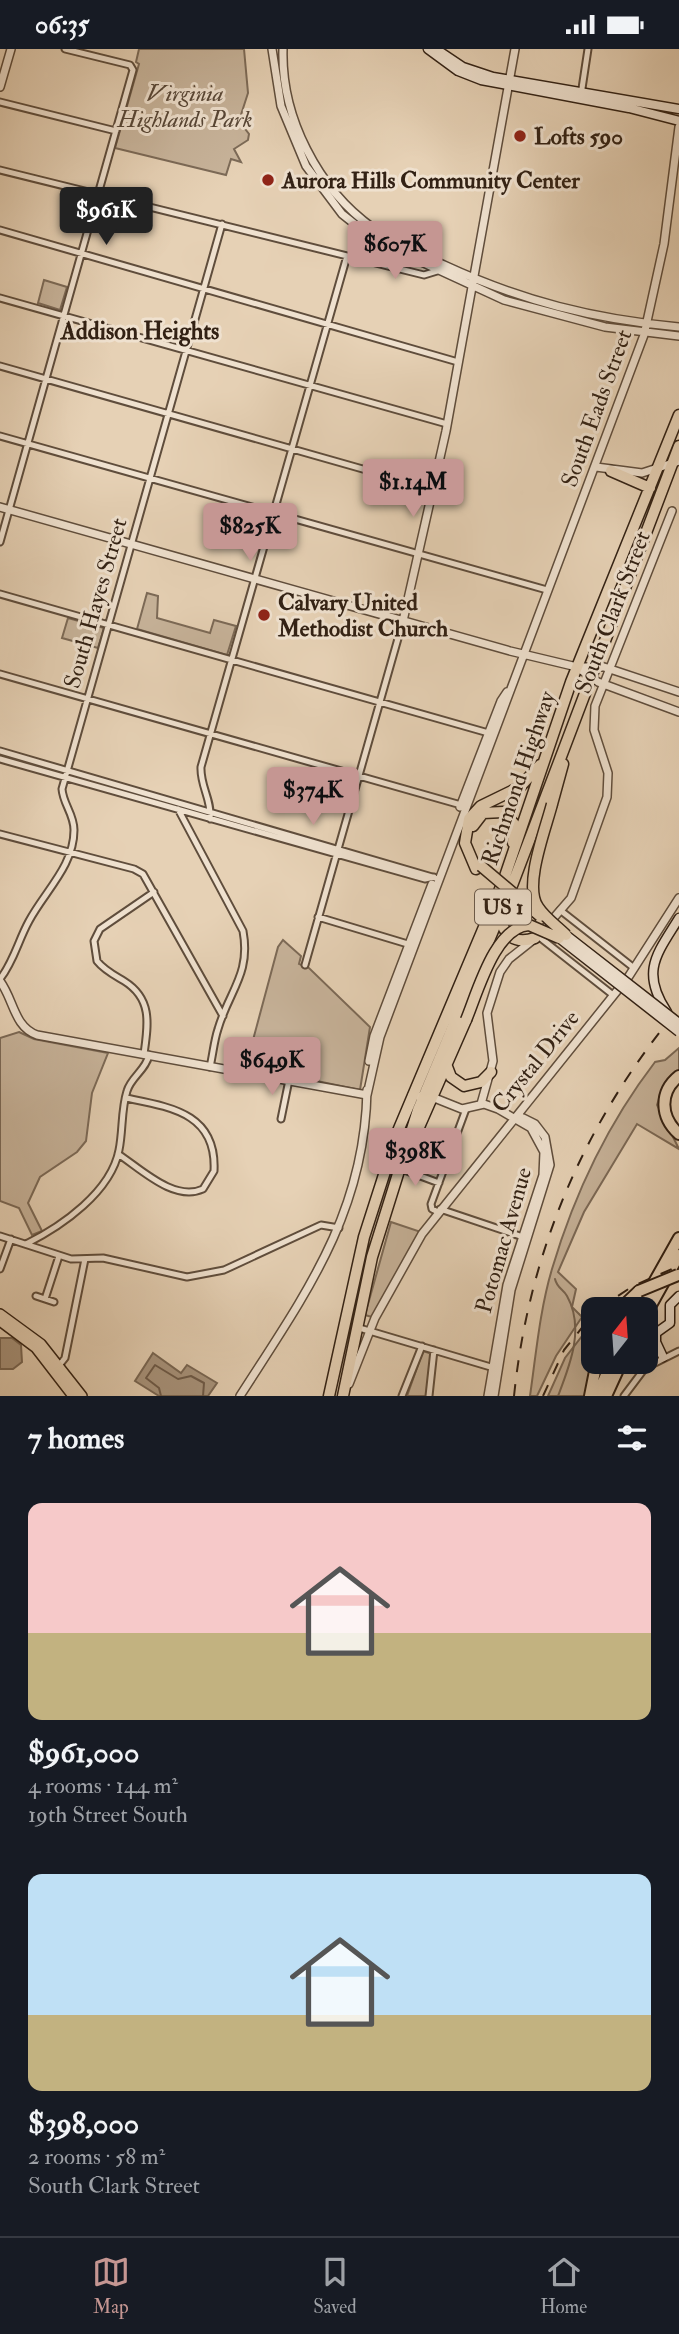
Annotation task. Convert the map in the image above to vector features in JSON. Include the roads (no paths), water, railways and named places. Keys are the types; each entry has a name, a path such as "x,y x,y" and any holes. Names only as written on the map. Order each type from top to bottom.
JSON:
{"highway":[{"name":"Richmond Highway","path":"428,1098 549,785 571,725 586,670 650,488 679,415"},
{"name":"Richmond Highway","path":"329,1396 343,1324 371,1211 412,1095 510,862 546,755 586,670 675,463 679,446"},
{"path":"611,471 650,488"},
{"path":"549,785 552,759 586,670"},
{"path":"563,936 541,911 533,896 533,880 571,725"},
{"path":"546,755 520,787 481,806 469,819 465,843 478,867 563,936"},
{"path":"478,867 472,846 472,831 480,816 491,811 507,814 514,824 510,862"},
{"path":"500,914 503,929 509,936 520,941 536,937"},
{"path":"343,1396 372,1257 400,1163 498,945 507,933 529,925 563,936"},
{"path":"446,1064 451,1077 464,1086 481,1082 491,1072"},
{"path":"679,1076 668,1089 664,1104 667,1119 679,1133"},
{"path":"646,1297 679,1238"},
{"path":"656,1297 679,1255"},
{"path":"633,1297 639,1291 678,1275"},
{"path":"590,1396 594,1374"},
{"path":"597,1396 606,1374"},
{"path":"606,1396 616,1374"}],"main road":[{"path":"428,49 447,65 469,76 581,96 679,109"},
{"path":"436,49 464,67 510,83"},
{"path":"581,96 679,124"},
{"path":"668,1014 655,993 652,976 654,961 679,918"},
{"path":"563,936 679,1023"},
{"path":"563,936 679,1032"},
{"path":"663,1357 656,1342 656,1333 670,1323 669,1307 679,1296"},
{"path":"0,1314 27,1332 82,1396"},
{"path":"0,1321 26,1339 57,1368 74,1396"}],"street":[{"path":"0,87 11,49"},
{"path":"0,542 133,67 65,49"},
{"path":"272,49 277,90 288,126 318,184 357,227 392,250 437,271 539,303 679,336"},
{"path":"284,49 287,87 296,123 307,148 337,194 359,218 395,243 474,283"},
{"path":"305,965 420,554 474,283 514,49"},
{"path":"581,96 588,49"},
{"path":"0,102 116,131"},
{"name":"South Eads Street","path":"240,1396 316,1276 339,1229 356,1170 372,1041 392,997 463,805 596,467 646,328 664,244 679,124"},
{"path":"0,170 424,275 437,271"},
{"name":"South Hayes Street","path":"0,980 10,966 35,909 66,865 70,854 74,818 63,797 65,778 222,224"},
{"path":"0,230 458,362"},
{"path":"211,815 201,776 211,734 347,256"},
{"path":"0,298 447,424"},
{"path":"646,328 679,327"},
{"path":"0,366 433,489"},
{"path":"0,436 547,590"},
{"path":"596,467 642,473 675,463"},
{"path":"0,507 522,654 586,670 611,668 679,692"},
{"name":"South Clark Street","path":"481,1104 493,1057 486,1022 503,966 536,937 574,892 608,794 608,773 594,721 596,702 675,509"},
{"path":"0,594 491,734"},
{"path":"586,670 604,684 679,712"},
{"path":"0,674 463,805"},
{"path":"0,751 179,806 436,878"},
{"path":"0,759 179,806 243,931 245,965 223,1016 210,1067"},
{"path":"0,834 134,869 143,874 223,1016"},
{"path":"26,1244 44,1234 93,1195 118,1154 130,1085 147,1065 149,1018 136,990 97,961 94,941 100,929 154,893"},
{"name":"Crystal Drive","path":"343,1396 394,1282 439,1211 634,968 679,898"},
{"path":"561,910 634,968"},
{"path":"318,917 411,945"},
{"path":"536,937 613,995"},
{"path":"0,980 10,994 20,1024 30,1033 366,1095"},
{"path":"281,1119 289,1080"},
{"path":"412,1095 466,1109 481,1104 515,1117"},
{"path":"118,1154 156,1180 183,1192 197,1191 210,1182 214,1171 214,1158 199,1123 178,1109 126,1098"},
{"path":"466,1109 430,1206 523,1237"},
{"name":"Potomac Avenue","path":"488,1396 523,1237 541,1180 545,1157 534,1132 515,1117"},
{"path":"400,1163 439,1183"},
{"path":"0,1235 59,1256 103,1258 169,1275 206,1276 318,1226 326,1224 339,1229"},
{"path":"0,1269 10,1239"},
{"path":"45,1299 59,1256"},
{"path":"57,1368 68,1347 85,1259"},
{"path":"36,1296 54,1302"},
{"path":"343,1324 494,1368"},
{"path":"402,1396 422,1346"},
{"path":"429,1396 434,1350"},
{"path":"624,1396 642,1371 663,1357 679,1351"},
{"name":"Potomac Avenue","path":"494,1368 494,1396"}],"water":[{"path":"0,1338 12,1338 21,1345 22,1362 13,1369 0,1369"},
{"path":"153,1353 181,1373 187,1365 217,1383 208,1396 159,1396 135,1381"}],"waterway":[{"path":"555,1279 567,1296 575,1321 574,1346 558,1396"}],"railway":[{"path":"514,1396 533,1290 548,1239 567,1190 589,1142 616,1096 679,1008"},
{"path":"616,1297 633,1286 679,1266"},
{"path":"543,1396 564,1350 581,1329"}],"place":[{"name":"Lofts 590","path":"520,136"},
{"name":"Aurora Hills Community Center","path":"268,180"},
{"name":"Calvary United Methodist Church","path":"264,615"}],"district":[{"name":"Addison Heights","path":"140,331"}],"park label":[{"name":"Virginia Highlands Park","path":"185,106"}]}
